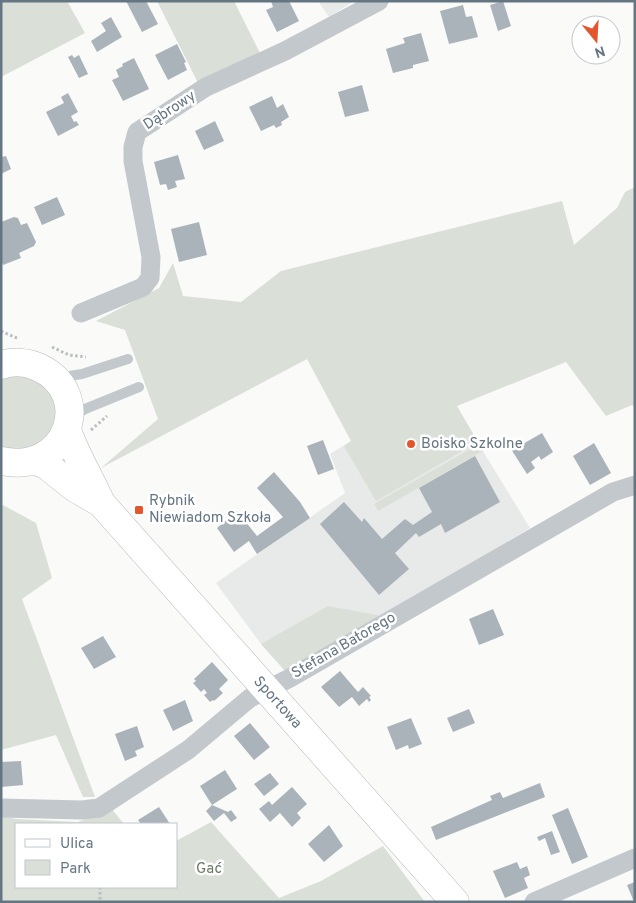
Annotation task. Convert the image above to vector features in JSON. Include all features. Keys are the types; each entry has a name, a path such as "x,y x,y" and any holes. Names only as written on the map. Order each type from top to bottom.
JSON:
{"main road":[{"path":"1,365 20,362 33,364 46,370 56,378"},
{"name":"Sportowa","path":"56,378 64,391 69,405 75,429 74,450 93,485 100,503"},
{"path":"1,461 24,464 36,461 49,454 75,429"},
{"name":"Sportowa","path":"36,461 46,465 75,488 100,503 455,902"}],"street":[{"name":"Dąbrowy","path":"81,313 143,287 150,278 151,257 134,161 133,147 137,132 206,87 285,51 379,1"},
{"name":"Stefana Batorego","path":"1,808 82,810 99,808 188,750 250,698 323,659 613,492 635,484"},
{"path":"534,902 635,858"}],"lane":[{"path":"56,378 82,374 128,359"},
{"path":"75,429 85,410 139,387"}],"path":[{"path":"1,331 17,339 26,340"},
{"path":"44,344 69,355 94,358 98,369"},
{"path":"75,429 92,429 112,412 108,400"},
{"path":"100,888 100,902"}],"shaded area":[{"path":"318,1 354,1 329,17"},
{"path":"470,430 530,528 287,673 261,644 216,583 345,493 330,454 351,441"}],"green space":[{"path":"1,1 67,1 85,33 1,77"},
{"path":"157,1 234,1 261,55 199,85"},
{"path":"635,187 635,408 632,405 606,416 566,362 457,406 478,442 376,501 344,446 351,441 307,359 101,468 158,419 125,330 96,321 159,288 173,263 183,296 241,302 281,271 562,201 574,245 617,208 625,192"},
{"path":"12,372 48,383 60,419 38,449 1,449 1,376"},
{"path":"479,444 483,451 378,511 374,504"},
{"path":"1,505 36,523 52,578 22,599 95,797 83,797 56,735 1,750"},
{"path":"328,606 382,616 287,673 261,644"},
{"name":"Gać","path":"111,808 123,823 15,823 15,888 178,888 178,840 211,822 279,898 321,881 383,846 425,902 1,902 1,816 16,819 78,822"}],"building":[{"path":"126,1 146,1 158,24 142,32"},
{"path":"271,1 289,1 299,21 277,32 266,10 273,7"},
{"path":"503,1 511,26 498,31 490,5"},
{"path":"463,5 466,17 472,16 478,37 449,44 440,11"},
{"path":"111,17 122,37 97,52 91,41 106,31 101,23"},
{"path":"421,33 429,61 413,65 413,68 393,73 386,49 405,43 403,38"},
{"path":"177,44 186,62 184,63 187,70 168,80 155,55"},
{"path":"72,55 74,58 79,55 88,74 79,78 68,57"},
{"path":"134,58 149,89 123,101 112,80 119,77 116,70 123,66 122,64"},
{"path":"362,85 369,111 345,117 338,92"},
{"path":"68,93 78,112 71,116 74,122 76,121 79,125 58,136 46,112 64,103 61,97"},
{"path":"272,96 277,108 283,104 289,117 281,122 282,125 276,128 274,125 261,131 249,107"},
{"path":"215,121 224,141 204,150 195,131"},
{"path":"178,155 185,179 175,181 177,187 168,190 166,184 160,185 154,162"},
{"path":"6,156 11,169 1,174 1,157"},
{"path":"57,197 65,215 42,225 34,207"},
{"path":"14,217 18,218 21,225 27,223 36,242 34,246 19,253 21,258 3,265 1,260 1,222"},
{"path":"199,222 207,255 179,262 171,229"},
{"path":"542,433 553,452 541,460 539,456 531,462 535,468 527,474 509,446 517,440 521,445"},
{"path":"323,440 334,469 318,475 307,446"},
{"path":"594,443 611,473 590,485 573,456"},
{"path":"475,456 500,502 445,533 441,524 419,537 416,533 395,553 409,569 379,595 320,524 344,502 362,522 364,518 382,539 405,519 413,525 432,512 419,488"},
{"path":"274,472 300,502 310,518 257,554 249,541 234,552 217,528 237,511 257,536 283,517 257,488"},
{"path":"493,609 504,635 479,645 469,619"},
{"path":"103,636 116,657 94,669 81,648"},
{"path":"212,662 228,680 219,689 223,693 210,702 204,695 207,693 204,689 201,692 193,683 196,681 194,679"},
{"path":"340,671 358,692 363,687 371,696 369,697 371,700 369,702 367,699 359,706 352,697 339,707 321,687"},
{"path":"185,700 193,721 173,731 163,710"},
{"path":"469,709 475,723 453,732 447,718"},
{"path":"411,718 422,744 409,749 408,745 396,750 387,727"},
{"path":"250,723 270,747 254,760 234,736"},
{"path":"137,726 144,747 135,751 137,756 125,761 115,734"},
{"path":"21,761 23,785 1,787 1,762"},
{"path":"225,770 237,789 212,805 200,786"},
{"path":"270,773 279,784 264,796 254,784"},
{"path":"540,783 545,797 436,840 431,827 492,800 490,796 500,792 503,798"},
{"path":"292,787 307,804 297,813 301,818 292,827 280,813 270,822 259,809 269,801 272,805"},
{"path":"212,805 228,812 231,810 237,818 231,822 224,813 214,821 206,811"},
{"path":"159,807 169,823 140,823 138,820"},
{"path":"568,808 588,857 572,864 552,815"},
{"path":"329,825 343,846 324,862 308,844"},
{"path":"552,831 560,852 551,855 545,838 539,841 537,837"},
{"path":"517,862 520,869 527,866 530,875 524,878 528,888 505,898 493,871"},
{"path":"635,882 635,902 634,902 627,885"}],"place":[{"name":"Boisko Szkolne","path":"411,444"},
{"name":"Rybnik Niewiadom Szkoła","path":"139,510"}]}
